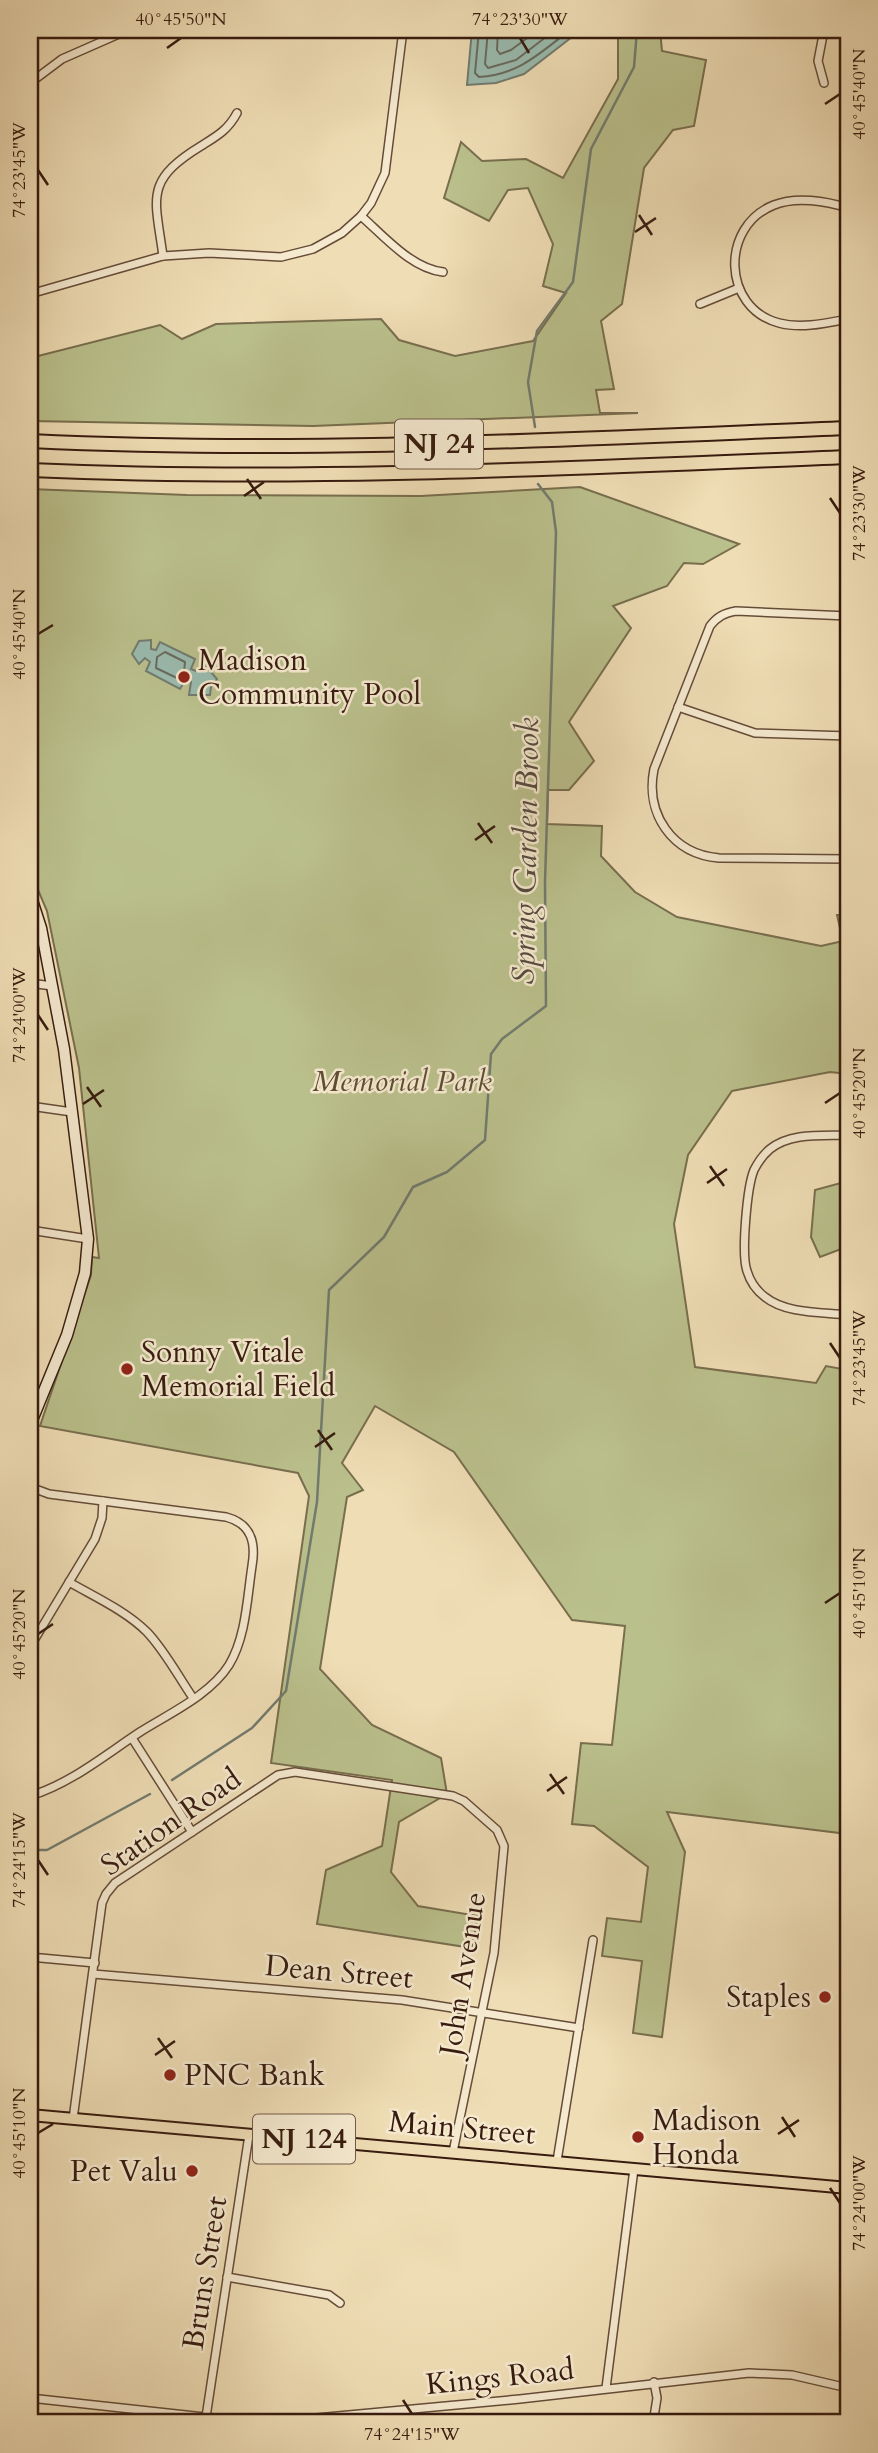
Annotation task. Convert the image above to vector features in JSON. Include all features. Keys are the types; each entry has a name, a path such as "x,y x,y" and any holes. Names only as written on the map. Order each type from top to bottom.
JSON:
{"highway":[{"name":"NJ 24","path":"30,441 175,446 385,445 848,428"},
{"name":"NJ 24","path":"30,470 174,475 385,474 848,457"}],"main road":[{"name":"Main Street","path":"30,2115 848,2188"}],"street":[{"path":"30,83 62,59 128,30"},
{"path":"30,295 163,256 209,253 264,257 297,254 326,243 342,233 361,216 375,196 385,173 403,30"},
{"path":"824,30 818,61 824,83"},
{"path":"163,256 156,202 161,181 172,166 224,132 236,113"},
{"path":"848,208 804,201 775,204 762,211 746,226 736,248 735,277 739,288 759,314 777,323 805,325 848,319"},
{"path":"361,216 418,264 432,271 443,272"},
{"path":"700,304 739,288"},
{"path":"848,616 736,611 722,615 710,626 678,707 654,769 652,793 657,817 677,842 699,854 710,857 848,859"},
{"path":"678,707 755,733 848,736"},
{"path":"30,894 41,928 52,986 88,1239 87,1260 81,1286 63,1345 30,1425"},
{"path":"30,983 52,986"},
{"path":"30,1106 72,1112"},
{"path":"848,1135 802,1136 789,1139 761,1158 751,1181 744,1250 747,1272 752,1283 766,1298 786,1307 848,1315"},
{"path":"30,1230 88,1239"},
{"path":"30,1392 42,1397"},
{"path":"30,1487 50,1494 226,1517 240,1522 251,1534 254,1550 240,1640 232,1660 219,1678 193,1698 63,1782 30,1796"},
{"path":"30,1647 95,1539 102,1518 103,1501"},
{"path":"69,1582 145,1630 193,1698"},
{"path":"132,1738 192,1832"},
{"name":"Station Road","path":"72,2119 103,1903 112,1885 278,1775 286,1773 444,1793 464,1801 478,1812"},
{"name":"John Avenue","path":"453,2152 497,1939 504,1846 497,1829 478,1812"},
{"path":"557,2161 593,1940"},
{"path":"30,1957 94,1963"},
{"name":"Dean Street","path":"93,1973 402,2000 579,2028"},
{"name":"Bruns Street","path":"206,2417 249,2135"},
{"path":"606,2388 634,2169"},
{"path":"227,2277 329,2295 340,2303"},
{"name":"Kings Road","path":"30,2398 273,2422 520,2399 749,2373 774,2373 848,2388"},
{"path":"653,2423 657,2398 654,2382"}],"green space":[{"path":"618,30 660,30 662,51 706,60 694,126 673,130 644,168 622,304 601,321 614,389 596,390 600,413 638,413 313,426 30,421 30,358 160,325 182,339 216,324 381,319 399,340 455,356 533,341 566,293 543,286 553,244 528,188 508,190 489,221 444,198 461,142 482,161 526,159 563,178 618,79"},
{"name":"Memorial Park","path":"580,487 739,544 703,564 684,563 667,586 613,606 631,628 569,722 594,761 569,790 548,790 547,824 602,826 601,856 635,892 677,917 821,946 843,941 837,915 848,915 848,1074 830,1072 732,1091 688,1155 674,1224 695,1367 816,1383 826,1366 848,1370 848,1834 667,1812 685,1852 662,2037 633,2033 642,1961 602,1956 607,1918 641,1922 648,1867 594,1826 572,1824 581,1743 612,1745 625,1626 572,1620 454,1452 375,1406 342,1463 363,1490 347,1497 320,1669 372,1725 441,1758 447,1794 399,1822 391,1872 418,1906 478,1916 472,1948 317,1924 326,1870 382,1846 392,1780 271,1763 309,1496 298,1473 40,1426 91,1275 92,1257 99,1258 79,1068 47,911 30,871 30,489 187,495 421,496"},
{"path":"848,1181 848,1249 820,1257 811,1237 815,1190"},
{"path":"421,2407 424,2423 318,2423"}],"water":[{"path":"472,30 581,30 524,74 496,83 467,85"},
{"path":"151,640 151,649 156,650 160,642 195,659 191,669 196,671 204,664 217,679 211,687 210,695 189,695 191,682 185,680 180,689 146,671 150,662 145,658 139,664 132,654 139,641"}],"waterway":[{"name":"Spring Garden Brook","path":"535,427 528,382 537,331 573,282 591,149 634,67 637,30"},
{"name":"Spring Garden Brook","path":"172,1780 252,1728 286,1691 317,1502 329,1290 384,1237 413,1187 447,1172 485,1140 491,1054 502,1039 546,1006 545,882 556,532 552,502 538,484"},
{"name":"Spring Garden Brook","path":"30,1850 47,1850 150,1794"}],"place":[{"name":"Madison Community Pool","path":"184,677"},
{"name":"Sonny Vitale Memorial Field","path":"127,1369"},
{"name":"Staples","path":"825,1997"},
{"name":"PNC Bank","path":"170,2075"},
{"name":"Madison Honda","path":"638,2137"},
{"name":"Pet Valu","path":"192,2171"}]}
